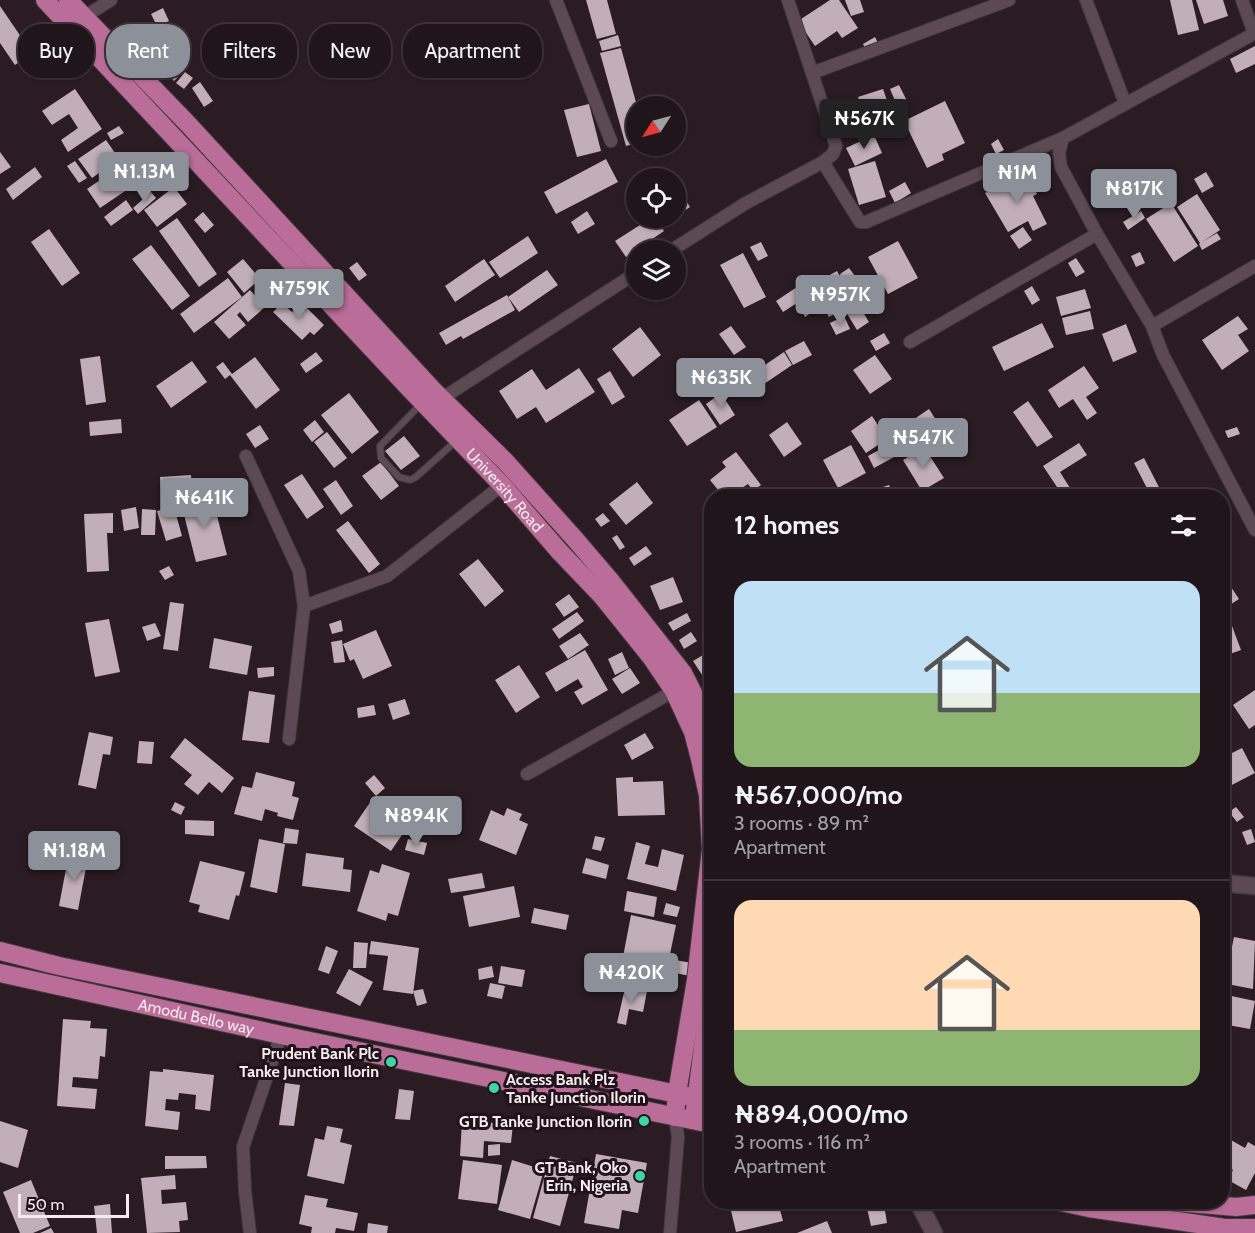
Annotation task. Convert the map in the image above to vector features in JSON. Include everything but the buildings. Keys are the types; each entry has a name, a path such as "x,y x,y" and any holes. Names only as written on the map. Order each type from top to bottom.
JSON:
{"main road":[{"name":"University Road","path":"45,0 77,22 179,141 433,397 505,461 574,538 667,651 683,674 704,720"},
{"name":"University Road","path":"68,0 77,22"},
{"name":"University Road","path":"433,397 458,439 602,596 651,657 674,691 693,732 704,777"},
{"name":"University Road","path":"693,1120 677,1093 696,980 704,910"},
{"name":"Amodu Bello way","path":"0,951 59,966 704,1099"},
{"name":"Amodu Bello way","path":"0,973 281,1035 693,1120"},
{"path":"693,1120 704,1099"},
{"path":"1230,1206 1255,1205"},
{"path":"1096,1209 1225,1228 1255,1228"}],"street":[{"path":"77,22 111,0"},
{"path":"556,0 611,141"},
{"path":"686,241 746,203 823,162 833,154 836,146 788,0"},
{"path":"812,73 1010,0"},
{"path":"1086,0 1125,103"},
{"path":"823,162 860,222 866,222 1063,138 1254,33 1242,0"},
{"path":"1063,138 1059,153 1061,167 1097,234 1152,326 1163,355 1250,507 1255,530"},
{"path":"910,342 1097,234"},
{"path":"1152,326 1255,267"},
{"path":"433,397 626,279"},
{"path":"246,456 299,571 304,606 289,739"},
{"path":"304,606 392,573 502,485"},
{"path":"526,774 674,691"},
{"path":"1230,884 1255,886"},
{"path":"250,1233 243,1147 281,1035"},
{"path":"670,1233 678,1137 693,1120"},
{"path":"678,1137 693,1120"},
{"path":"922,1209 934,1233"}],"lane":[{"path":"433,397 380,446 381,458 404,479 416,477 458,439"}],"place":[{"name":"Prudent Bank Plc Tanke Junction Ilorin","path":"391,1062"},
{"name":"Access Bank Plz Tanke Junction Ilorin","path":"494,1088"},
{"name":"GTB Tanke Junction Ilorin","path":"644,1121"},
{"name":"GT Bank, Oko Erin, Nigeria","path":"640,1176"}]}
